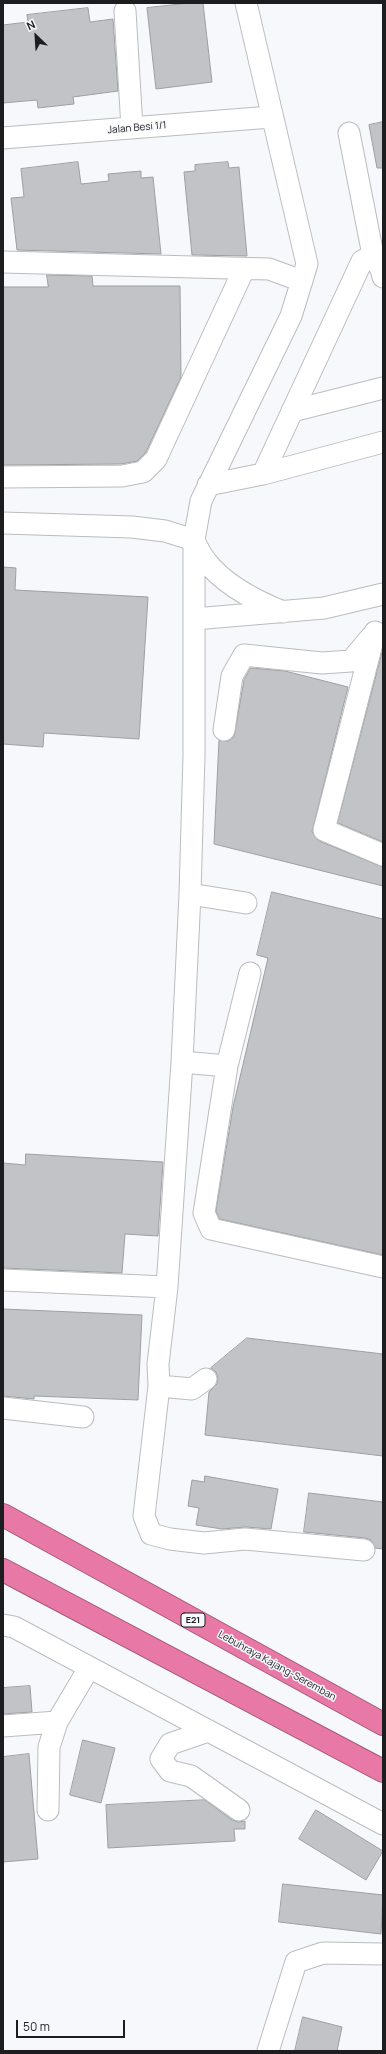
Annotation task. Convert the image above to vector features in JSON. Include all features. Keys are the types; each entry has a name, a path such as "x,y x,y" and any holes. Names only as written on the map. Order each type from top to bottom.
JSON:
{"highway":[{"name":"Lebuhraya Kajang-Seremban","path":"3,1515 383,1724"},
{"path":"3,1570 383,1771"}],"street":[{"path":"246,3 271,117 307,264 291,316 201,501 194,540 194,754 190,894 182,1062 167,1287 158,1364 159,1386 144,1516 151,1534 170,1539 204,1543 245,1539 364,1550"},
{"path":"125,11 132,128"},
{"name":"Jalan Besi 1/1","path":"3,138 271,117"},
{"path":"349,133 372,256 381,270 383,277"},
{"path":"263,474 362,261 372,256"},
{"path":"3,262 269,269 302,281"},
{"path":"3,476 122,476 143,472 156,459 244,269"},
{"path":"292,411 383,388"},
{"path":"208,485 263,474 383,442"},
{"path":"3,523 132,527 165,531 194,540 206,562 228,582 255,601 283,612"},
{"path":"194,619 324,608 383,594"},
{"path":"224,730 232,676 244,655 322,663 351,661 379,632"},
{"path":"379,632 324,830 383,855"},
{"path":"190,894 246,903"},
{"path":"250,973 227,1066 204,1213 211,1229 383,1267"},
{"path":"182,1062 227,1066"},
{"path":"3,1280 167,1287"},
{"path":"159,1386 192,1389 206,1379"},
{"path":"3,1408 83,1417"},
{"path":"3,1625 14,1626 89,1668 383,1824"},
{"path":"48,1810 49,1747 57,1722 89,1668"},
{"path":"3,1726 57,1722"},
{"path":"208,1731 170,1744 161,1759 170,1771 191,1776 239,1810"},
{"path":"268,2051 296,1962 323,1953 383,1954"}],"building":[{"path":"203,3 212,82 156,89 147,8"},
{"path":"88,8 90,22 113,19 118,91 73,97 74,104 38,108 37,100 3,103 3,25 28,22 27,15"},
{"path":"383,122 383,168 377,168 369,125"},
{"path":"78,162 81,184 109,181 108,174 141,171 141,178 153,177 161,254 17,250 11,198 24,197 21,169"},
{"path":"228,162 229,168 239,167 247,256 192,255 184,172 195,171 195,165"},
{"path":"47,275 92,276 93,286 180,286 181,377 146,452 137,461 121,464 3,465 3,287 48,287"},
{"path":"3,567 16,568 15,590 148,597 139,739 44,733 43,747 3,744"},
{"path":"383,649 383,842 338,823"},
{"path":"251,668 285,671 348,687 312,832 319,841 383,867 383,886 214,844 219,740 228,741 234,737 244,680"},
{"path":"272,892 383,919 383,1255 220,1219 216,1211 233,1107 268,958 257,955"},
{"path":"26,1154 163,1162 158,1236 125,1234 122,1273 3,1268 3,1163 25,1165"},
{"path":"3,1309 142,1315 138,1400 34,1396 34,1399 3,1396"},
{"path":"247,1338 383,1354 383,1456 205,1435 209,1392 217,1384 218,1378 216,1372 211,1368"},
{"path":"205,1476 278,1489 271,1529 246,1527 222,1529 196,1525 199,1508 188,1506 192,1480 204,1482"},
{"path":"309,1493 383,1502 383,1549 375,1548 371,1540 365,1538 304,1532"},
{"path":"30,1686 32,1712 3,1714 3,1688"},
{"path":"83,1740 115,1748 101,1803 70,1795"},
{"path":"29,1754 38,1859 3,1862 3,1757"},
{"path":"205,1800 232,1820 238,1822 245,1821 245,1829 234,1829 235,1841 108,1848 106,1805"},
{"path":"316,1810 383,1851 366,1880 299,1839"},
{"path":"283,1884 383,1895 381,1934 279,1922"},
{"path":"303,2017 342,2027 337,2051 295,2051"}]}
